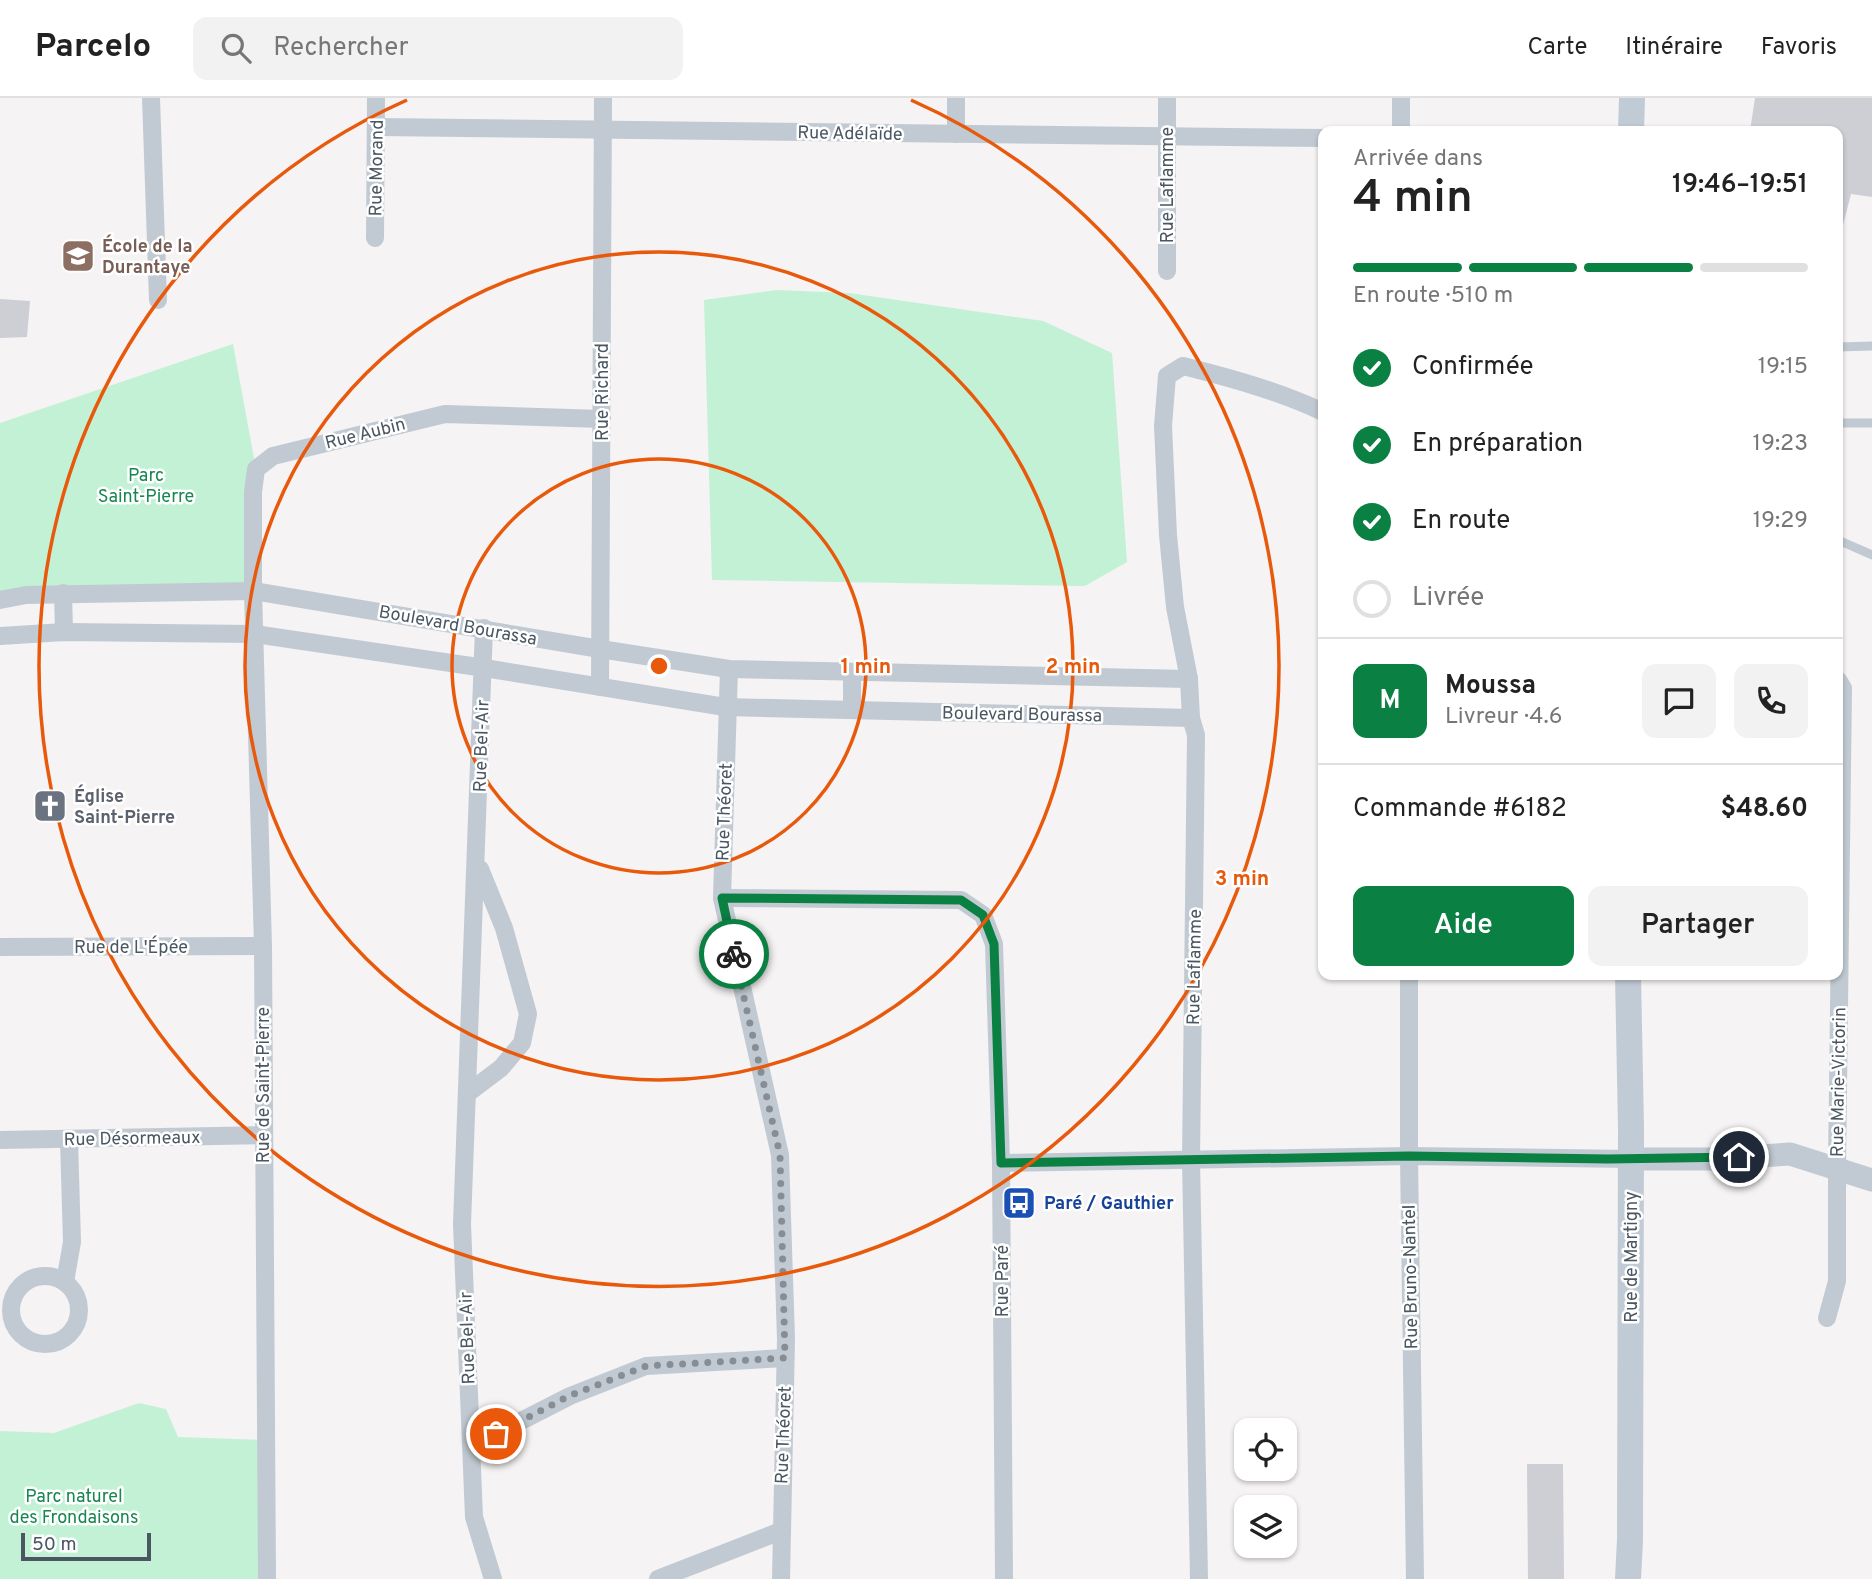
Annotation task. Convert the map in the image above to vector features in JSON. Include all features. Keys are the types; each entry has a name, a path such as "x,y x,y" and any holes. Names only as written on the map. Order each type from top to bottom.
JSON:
{"main road":[{"path":"1631,126 1632,98"},
{"name":"Rue de Martigny","path":"1628,980 1631,1159 1628,1579"},
{"name":"Rue de Martigny","path":"1630,1540 1637,1579"}],"street":[{"path":"151,98 158,300"},
{"name":"Rue Morand","path":"375,238 376,98"},
{"name":"Rue Richard","path":"600,687 603,98"},
{"path":"956,98 956,134"},
{"name":"Rue Laflamme","path":"1167,98 1167,271"},
{"path":"1401,98 1401,126"},
{"name":"Rue Adélaïde","path":"376,127 1318,138"},
{"name":"Rue Laflamme","path":"1199,1579 1192,1160 1196,735 1191,718 1189,679 1175,607 1168,535 1163,426 1167,376 1183,366 1233,378 1318,410"},
{"name":"Rue Aubin","path":"253,591 253,492 256,469 273,456 445,414 602,419"},
{"name":"Boulevard Bourassa","path":"0,600 63,593 253,591 729,669 1189,679"},
{"name":"Rue de Saint-Pierre","path":"253,591 263,946 267,1579"},
{"path":"63,593 64,632"},
{"name":"Rue Bel-Air","path":"484,628 462,1224 474,1517 493,1579"},
{"name":"Boulevard Bourassa","path":"0,636 64,632 254,634 483,667 727,707 1191,718"},
{"name":"Rue Théoret","path":"729,669 722,898 780,1155 785,1358 781,1579"},
{"path":"852,671 852,710"},
{"name":"Rue Bel-Air","path":"468,1093 501,1068 522,1043 528,1014 504,928 477,863"},
{"name":"Rue Paré","path":"722,898 961,900 983,915 994,944 1001,1163 1004,1579"},
{"name":"Rue de L'Épée","path":"0,947 263,946"},
{"name":"Rue Bruno-Nantel","path":"1409,980 1415,1579"},
{"name":"Rue Marie-Victorin","path":"1827,1318 1837,1281 1839,980"},
{"name":"Rue Désormeaux","path":"0,1140 263,1135"},
{"path":"65,1282 72,1242 69,1140"},
{"path":"1001,1163 1409,1156 1713,1159 1790,1154 1872,1180"},
{"path":"472,1446 569,1396 646,1366 785,1358"},
{"path":"658,1579 781,1531"}],"lane":[{"path":"1843,347 1872,346"},
{"path":"1843,423 1872,423"},
{"path":"1843,542 1872,555"}],"green space":[{"path":"777,290 849,293 1043,321 1112,353 1127,562 1085,586 712,580 704,300"},
{"name":"Parc Saint-Pierre","path":"233,344 256,469 253,591 0,600 0,423"},
{"name":"Parc naturel des Frondaisons","path":"139,1403 166,1409 178,1437 266,1440 267,1579 0,1579 0,1431 54,1433"}],"building":[{"path":"1755,98 1872,98 1872,197 1851,194 1843,225 1843,126 1751,126"},
{"path":"0,299 30,301 27,337 0,338"},
{"path":"1527,1464 1563,1464 1564,1579 1528,1579"}],"way so far":[{"path":"496,1434 569,1396 646,1366 785,1358 780,1155 734,954"}],"place":[{"name":"École de la Durantaye","path":"78,256"},
{"name":"Église Saint-Pierre","path":"50,806"},
{"name":"Paré / Gauthier","path":"1019,1203"}],"route":[{"path":"734,954 722,898 961,900 983,915 994,944 1001,1163 1409,1156 1608,1159 1739,1157"}]}
